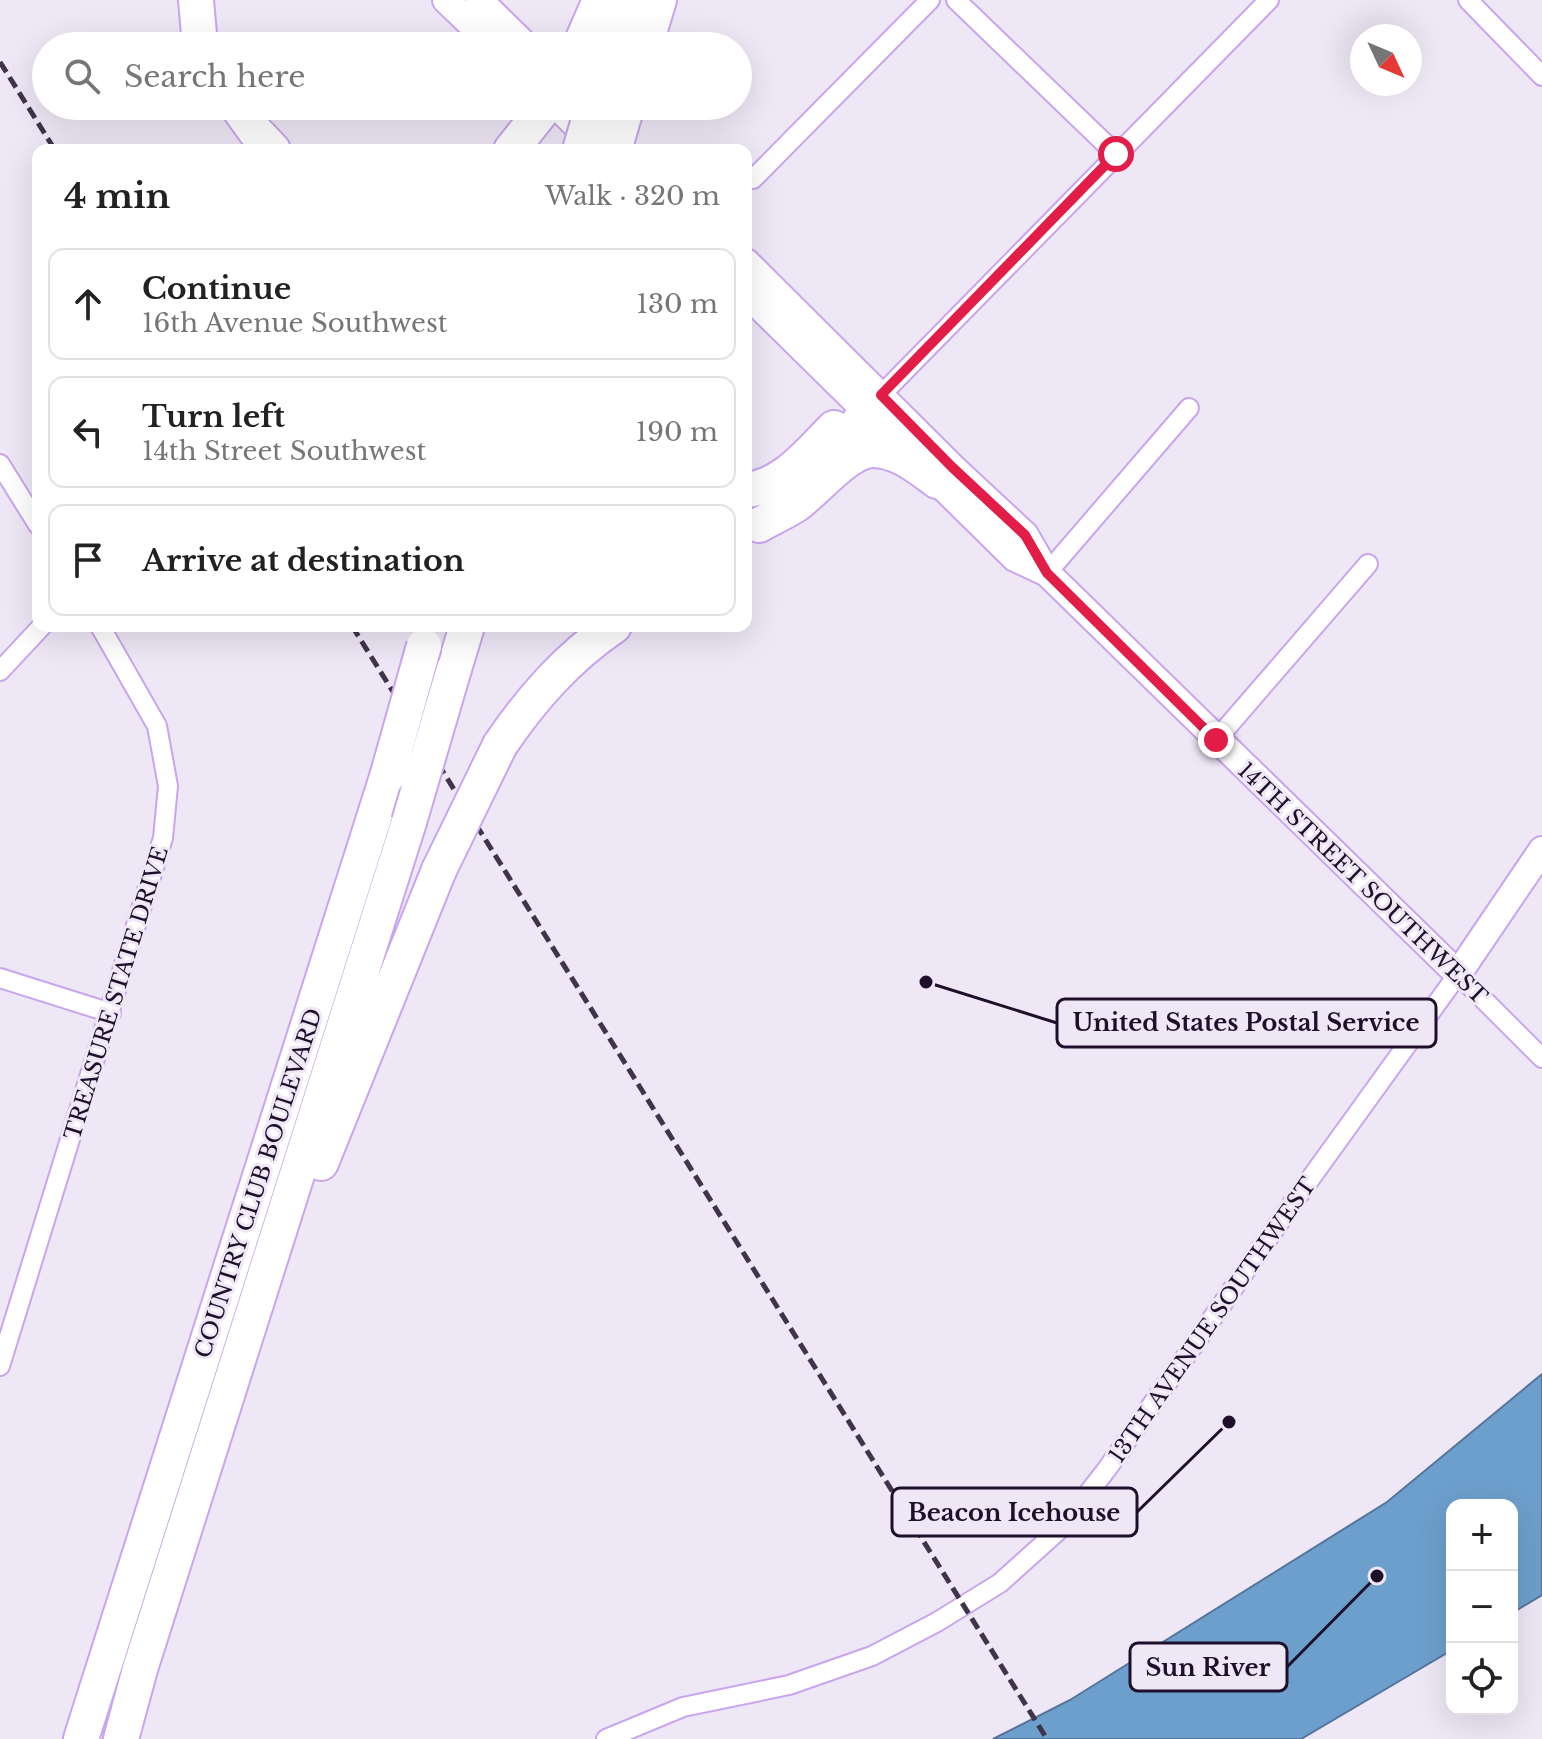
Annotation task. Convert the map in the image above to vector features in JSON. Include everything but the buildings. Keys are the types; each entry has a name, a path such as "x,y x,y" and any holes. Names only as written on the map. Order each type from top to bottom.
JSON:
{"highway":[{"path":"196,0 199,32"},
{"path":"211,32 212,0"},
{"path":"594,32 600,0"},
{"path":"602,32 626,0"},
{"path":"649,32 659,0"},
{"path":"227,120 246,144"},
{"path":"247,120 267,144"},
{"path":"582,144 589,120"},
{"path":"752,488 772,483 792,470 838,424 874,403"},
{"path":"752,530 788,501 850,436 874,403"},
{"path":"752,530 795,505 857,453 872,450 890,453 912,463 937,481"},
{"name":"COUNTRY CLUB BOULEVARD","path":"121,1739 140,1669 339,1035 409,822 465,632"},
{"path":"265,1278 291,1237 439,870 477,787 526,706 552,677 606,632"},
{"name":"COUNTRY CLUB BOULEVARD","path":"81,1739 387,777 428,633"}],"street":[{"path":"446,0 479,32"},
{"path":"479,0 512,32"},
{"path":"753,179 930,0"},
{"path":"956,0 1116,154"},
{"path":"874,403 1269,0"},
{"path":"1468,0 1542,76"},
{"path":"571,120 595,144"},
{"path":"604,120 623,135"},
{"name":"14TH STREET SOUTHWEST","path":"752,269 874,403 937,481 1015,558 1047,573"},
{"name":"14TH STREET SOUTHWEST","path":"752,298 952,467 1025,535 1047,573 1542,1058"},
{"path":"1047,573 1189,408"},
{"path":"0,464 32,515"},
{"path":"1216,740 1368,564"},
{"path":"0,671 36,632"},
{"name":"TREASURE STATE DRIVE","path":"0,1366 163,838 168,786 157,726 103,632"},
{"name":"13TH AVENUE SOUTHWEST","path":"606,1739 683,1707 789,1685 872,1656 937,1622 1000,1583 1060,1529 1107,1469 1458,974 1542,850"},
{"path":"0,978 111,1013"}],"water":[{"path":"1542,1374 1542,1595 1518,1609 1518,1499 1446,1499 1446,1654 1301,1739 993,1739 1070,1700 1387,1502"}],"railway":[{"path":"0,62 32,113"},
{"path":"36,120 51,144"},
{"path":"356,632 1047,1739"}],"place":[{"name":"United States Postal Service","path":"926,982"},
{"name":"Beacon Icehouse","path":"1229,1422"},
{"name":"Sun River","path":"1377,1576"}],"route":[{"path":"1116,154 881,395 1025,535 1047,573 1216,740"}]}
